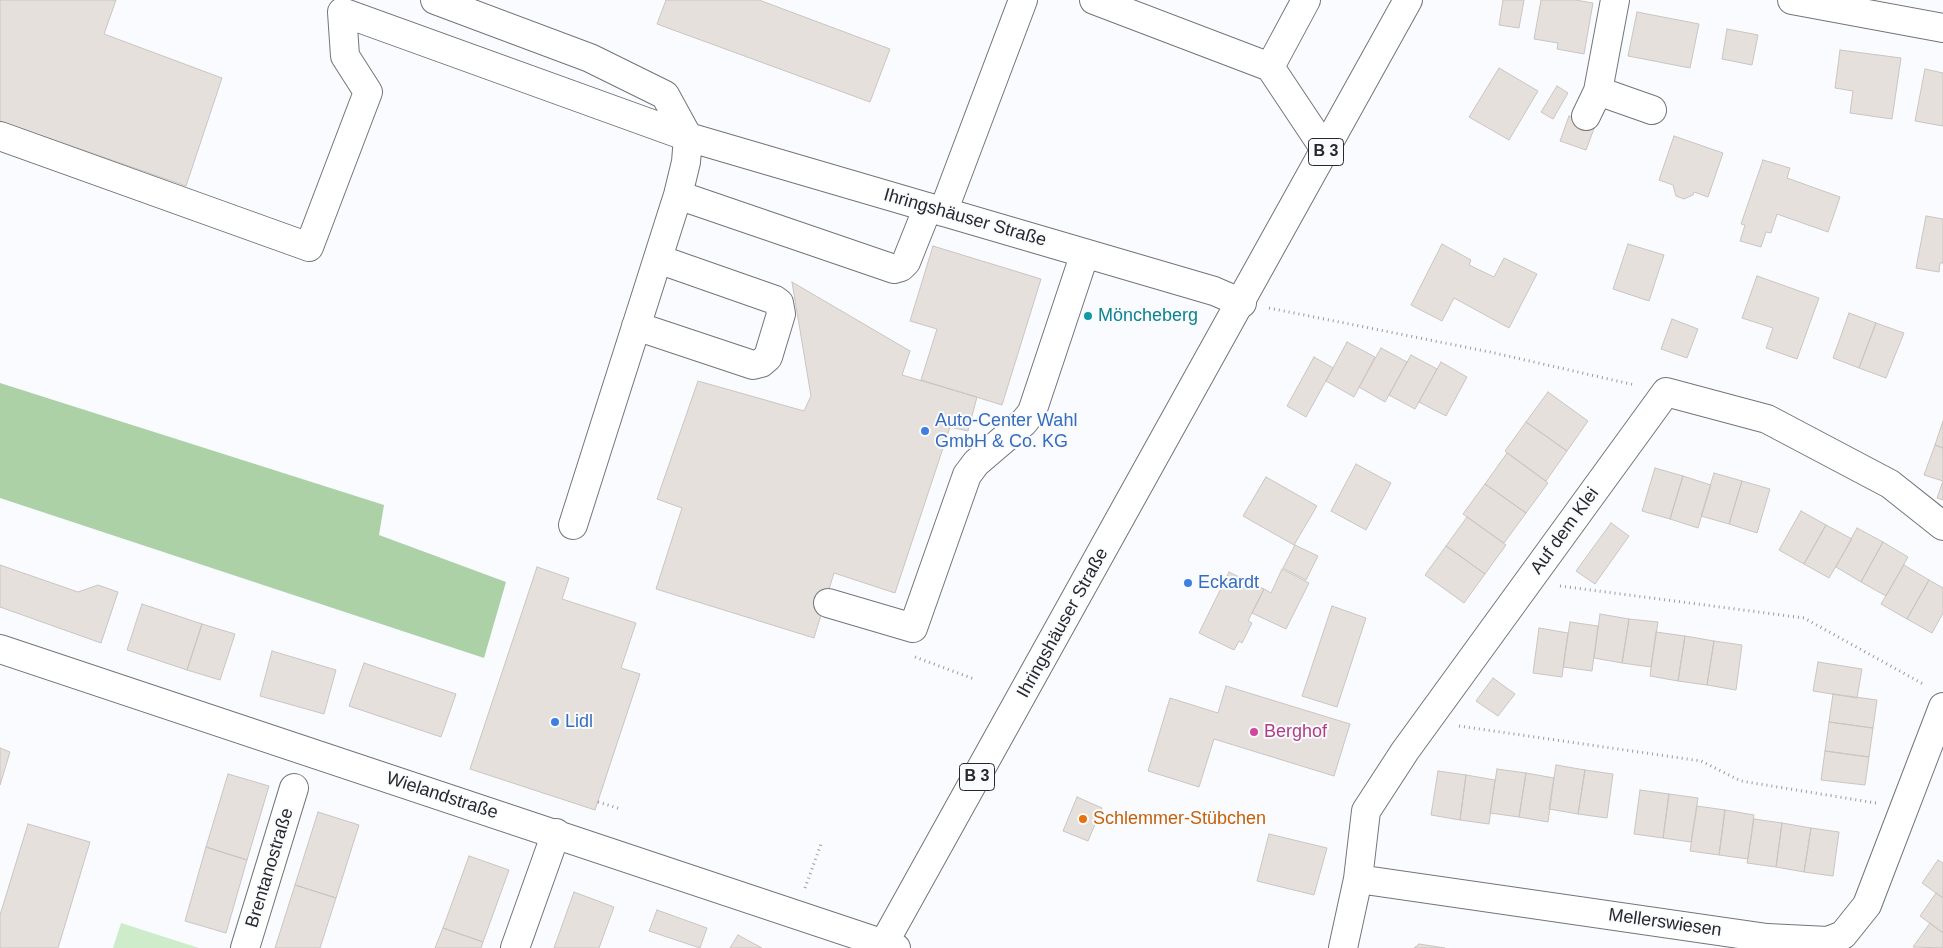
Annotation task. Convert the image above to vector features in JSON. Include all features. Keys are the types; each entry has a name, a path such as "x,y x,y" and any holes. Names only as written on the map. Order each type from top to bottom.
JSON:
{"street":[{"path":"435,0 590,58 666,95 688,137 686,162 678,195 573,525"},
{"path":"678,195 894,268 901,267 906,262 935,209 1022,0"},
{"path":"1094,0 1270,67 1326,151"},
{"path":"1270,67 1306,0"},
{"name":"Ihringshäuser Straße","path":"884,947 1408,0"},
{"path":"1586,116 1598,91 1615,0"},
{"path":"1792,0 1943,28"},
{"name":"Ihringshäuser Straße","path":"0,136 309,247 368,92 345,56 342,12 688,137 1214,291 1242,303"},
{"path":"1598,91 1652,110"},
{"path":"828,603 913,628 967,475 976,463 1024,422 1032,412 1084,253"},
{"path":"636,326 753,365 761,363 768,357 781,314 779,303 658,259"},
{"path":"1666,392 1767,419 1890,484 1943,526"},
{"name":"Auf dem Klei","path":"1344,948 1358,879 1366,811 1426,722 1666,392"},
{"name":"Wielandstraße","path":"0,649 556,833 796,914 884,947"},
{"name":"Mellerswiesen","path":"1358,879 1767,938 1828,941 1843,935 1867,905 1904,806 1939,698"},
{"name":"Brentanostraße","path":"245,948 294,788"},
{"path":"515,948 556,833"}],"path":[{"path":"1242,303 1490,352 1666,392"},
{"path":"1527,582 1804,618 1939,698"},
{"path":"915,657 974,679"},
{"path":"1426,722 1701,761 1741,781 1904,806"},
{"path":"598,802 621,810"},
{"path":"796,914 821,844"}],"green space":[{"path":"0,383 384,505 379,535 506,582 484,658 0,498"},
{"path":"121,923 199,948 113,948"}],"building":[{"path":"0,0 116,0 104,34 222,78 186,186 0,121"},
{"path":"666,0 759,0 890,49 870,102 657,24"},
{"path":"1503,0 1524,0 1519,28 1499,25"},
{"path":"1541,0 1575,0 1593,3 1584,54 1557,49 1558,43 1534,39"},
{"path":"1637,12 1699,24 1690,68 1628,56"},
{"path":"1727,29 1758,35 1752,65 1722,59"},
{"path":"1840,50 1901,58 1892,119 1850,113 1853,91 1835,88"},
{"path":"1499,68 1538,91 1509,140 1469,117"},
{"path":"1925,69 1943,73 1943,126 1915,121"},
{"path":"1557,86 1568,93 1553,119 1541,112"},
{"path":"1569,116 1595,126 1586,150 1560,141"},
{"path":"1674,136 1723,153 1708,197 1694,192 1693,195 1684,199 1676,196 1673,185 1659,180"},
{"path":"1763,160 1790,168 1787,178 1840,197 1828,232 1777,214 1771,233 1766,232 1761,247 1740,241 1745,225 1741,224"},
{"path":"1926,216 1943,219 1943,263 1940,263 1939,272 1916,268"},
{"path":"1442,244 1471,260 1469,265 1494,277 1504,258 1537,274 1509,328 1454,298 1442,321 1411,305"},
{"path":"1628,244 1664,255 1649,301 1613,289"},
{"path":"933,246 1041,279 1002,405 921,380 937,329 910,321"},
{"path":"1757,276 1819,298 1797,359 1766,348 1773,328 1742,318"},
{"path":"792,282 910,351 902,375 977,397 968,431 950,427 895,593 834,573 814,638 656,589 682,508 657,499 698,381 804,411 811,396"},
{"path":"1849,313 1876,323 1859,368 1833,358"},
{"path":"1672,319 1698,329 1687,358 1661,349"},
{"path":"1876,323 1904,333 1886,378 1859,368"},
{"path":"1347,342 1375,357 1354,397 1326,381"},
{"path":"1381,348 1407,362 1385,402 1359,387"},
{"path":"1411,355 1437,369 1415,409 1389,395"},
{"path":"1314,357 1333,368 1306,417 1287,406"},
{"path":"1441,362 1467,377 1446,416 1419,402"},
{"path":"1548,392 1588,421 1567,451 1526,422"},
{"path":"1943,421 1943,448 1935,445"},
{"path":"1526,422 1567,451 1546,481 1505,451"},
{"path":"1935,445 1943,448 1943,481 1924,475"},
{"path":"1507,453 1548,483 1526,513 1485,484"},
{"path":"1356,464 1391,483 1366,530 1331,511"},
{"path":"1655,468 1683,476 1670,519 1642,511"},
{"path":"1714,473 1742,481 1729,524 1701,516"},
{"path":"1683,476 1711,485 1698,528 1670,519"},
{"path":"1266,477 1317,506 1294,545 1243,516"},
{"path":"1742,481 1770,489 1757,533 1729,524"},
{"path":"1943,481 1943,500 1937,498"},
{"path":"1485,484 1526,513 1504,543 1463,514"},
{"path":"1801,511 1826,525 1804,564 1779,550"},
{"path":"1467,517 1506,545 1485,574 1446,546"},
{"path":"1611,523 1629,536 1595,584 1576,571"},
{"path":"1826,525 1852,539 1829,578 1804,564"},
{"path":"1857,528 1883,542 1861,582 1836,567"},
{"path":"1883,542 1908,557 1886,596 1861,582"},
{"path":"1295,545 1318,556 1306,580 1283,568"},
{"path":"1446,546 1485,574 1464,603 1425,575"},
{"path":"0,565 78,592 98,585 118,592 101,643 0,607"},
{"path":"1904,565 1929,580 1907,619 1881,604"},
{"name":"Lidl","path":"537,567 569,578 562,599 636,623 621,668 640,674 595,810 470,769"},
{"path":"1282,569 1309,583 1286,629 1252,613 1264,589 1271,593"},
{"path":"1229,572 1264,589 1248,621 1252,623 1242,643 1239,641 1234,650 1199,633"},
{"path":"1929,580 1943,588 1943,613 1932,633 1907,619"},
{"path":"142,604 202,624 187,670 127,650"},
{"path":"1332,606 1366,618 1337,707 1302,696"},
{"path":"1600,614 1629,619 1622,663 1594,658"},
{"path":"1629,619 1658,622 1651,667 1622,663"},
{"path":"1570,622 1598,626 1592,671 1563,667"},
{"path":"202,624 235,634 220,680 187,670"},
{"path":"1539,628 1568,633 1562,677 1533,673"},
{"path":"1656,632 1685,636 1678,681 1650,676"},
{"path":"1685,636 1714,641 1707,685 1678,681"},
{"path":"1714,641 1742,645 1736,690 1707,685"},
{"path":"272,651 336,670 324,714 260,696"},
{"path":"1818,662 1862,669 1857,698 1813,691"},
{"path":"364,663 456,694 441,737 349,706"},
{"path":"1493,678 1515,694 1498,716 1476,701"},
{"name":"Berghof","path":"1226,686 1350,724 1334,776 1214,739 1199,787 1148,771 1170,698 1218,713"},
{"path":"1833,694 1877,700 1873,728 1829,722"},
{"path":"1829,722 1873,728 1869,757 1825,751"},
{"path":"0,748 10,752 0,785"},
{"path":"1825,751 1869,757 1865,785 1821,780"},
{"path":"1556,765 1585,770 1578,814 1549,809"},
{"path":"1497,769 1526,773 1519,817 1490,813"},
{"path":"1585,770 1613,774 1607,818 1578,814"},
{"path":"1438,771 1466,775 1460,820 1431,815"},
{"path":"1526,773 1554,778 1548,822 1519,817"},
{"path":"228,774 269,786 247,860 206,847"},
{"path":"1466,775 1495,780 1489,824 1460,820"},
{"path":"1640,790 1669,794 1663,838 1634,834"},
{"path":"1669,794 1698,798 1691,842 1663,838"},
{"name":"Schlemmer-Stübchen","path":"1077,797 1102,808 1088,841 1063,831"},
{"path":"1697,806 1725,810 1719,855 1690,851"},
{"path":"1725,810 1754,815 1748,859 1719,855"},
{"path":"318,812 359,825 336,898 295,885"},
{"path":"1754,819 1782,823 1776,867 1747,863"},
{"path":"1782,823 1811,828 1804,872 1776,867"},
{"path":"28,824 90,842 58,948 0,948 0,915"},
{"path":"1811,828 1839,832 1833,876 1804,872"},
{"path":"1269,834 1327,848 1314,895 1257,881"},
{"path":"206,847 247,860 226,933 185,921"},
{"path":"469,856 509,870 483,942 443,928"},
{"path":"1938,860 1943,863 1943,898 1922,883"},
{"path":"295,885 336,898 320,948 275,948"},
{"path":"574,892 614,907 599,948 554,948"},
{"path":"1936,893 1943,898 1943,933 1920,916"},
{"path":"657,910 707,928 700,948 649,931"},
{"path":"1930,923 1943,933 1943,948 1913,947"},
{"path":"443,928 483,942 481,948 435,948"},
{"path":"738,935 762,948 730,948"},
{"path":"1419,944 1445,948 1414,948"}],"place":[{"name":"Möncheberg","path":"1088,316"},
{"name":"Auto-Center Wahl GmbH & Co. KG","path":"925,431"},
{"name":"Eckardt","path":"1188,583"},
{"name":"Lidl","path":"555,722"},
{"name":"Berghof","path":"1254,732"},
{"name":"Schlemmer-Stübchen","path":"1083,819"}]}
